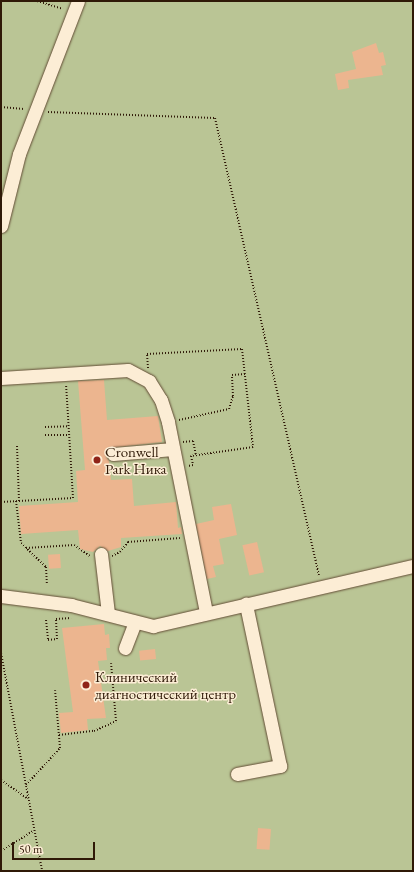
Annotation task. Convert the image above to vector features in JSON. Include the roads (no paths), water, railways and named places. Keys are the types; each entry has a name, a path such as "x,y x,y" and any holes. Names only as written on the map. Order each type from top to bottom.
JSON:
{"lane":[{"path":"1,226 19,154 34,111 76,6"},
{"path":"1,378 128,370 149,381 161,400 168,422 206,613"},
{"path":"113,454 172,446"},
{"path":"102,554 108,614"},
{"path":"1,596 71,605 153,626 413,566"},
{"path":"238,774 280,766 246,604"},
{"path":"124,648 135,622"}],"place":[{"name":"Cronwell Park Ника","path":"97,460"},
{"name":"Клинический диагностический центр","path":"86,685"}]}
